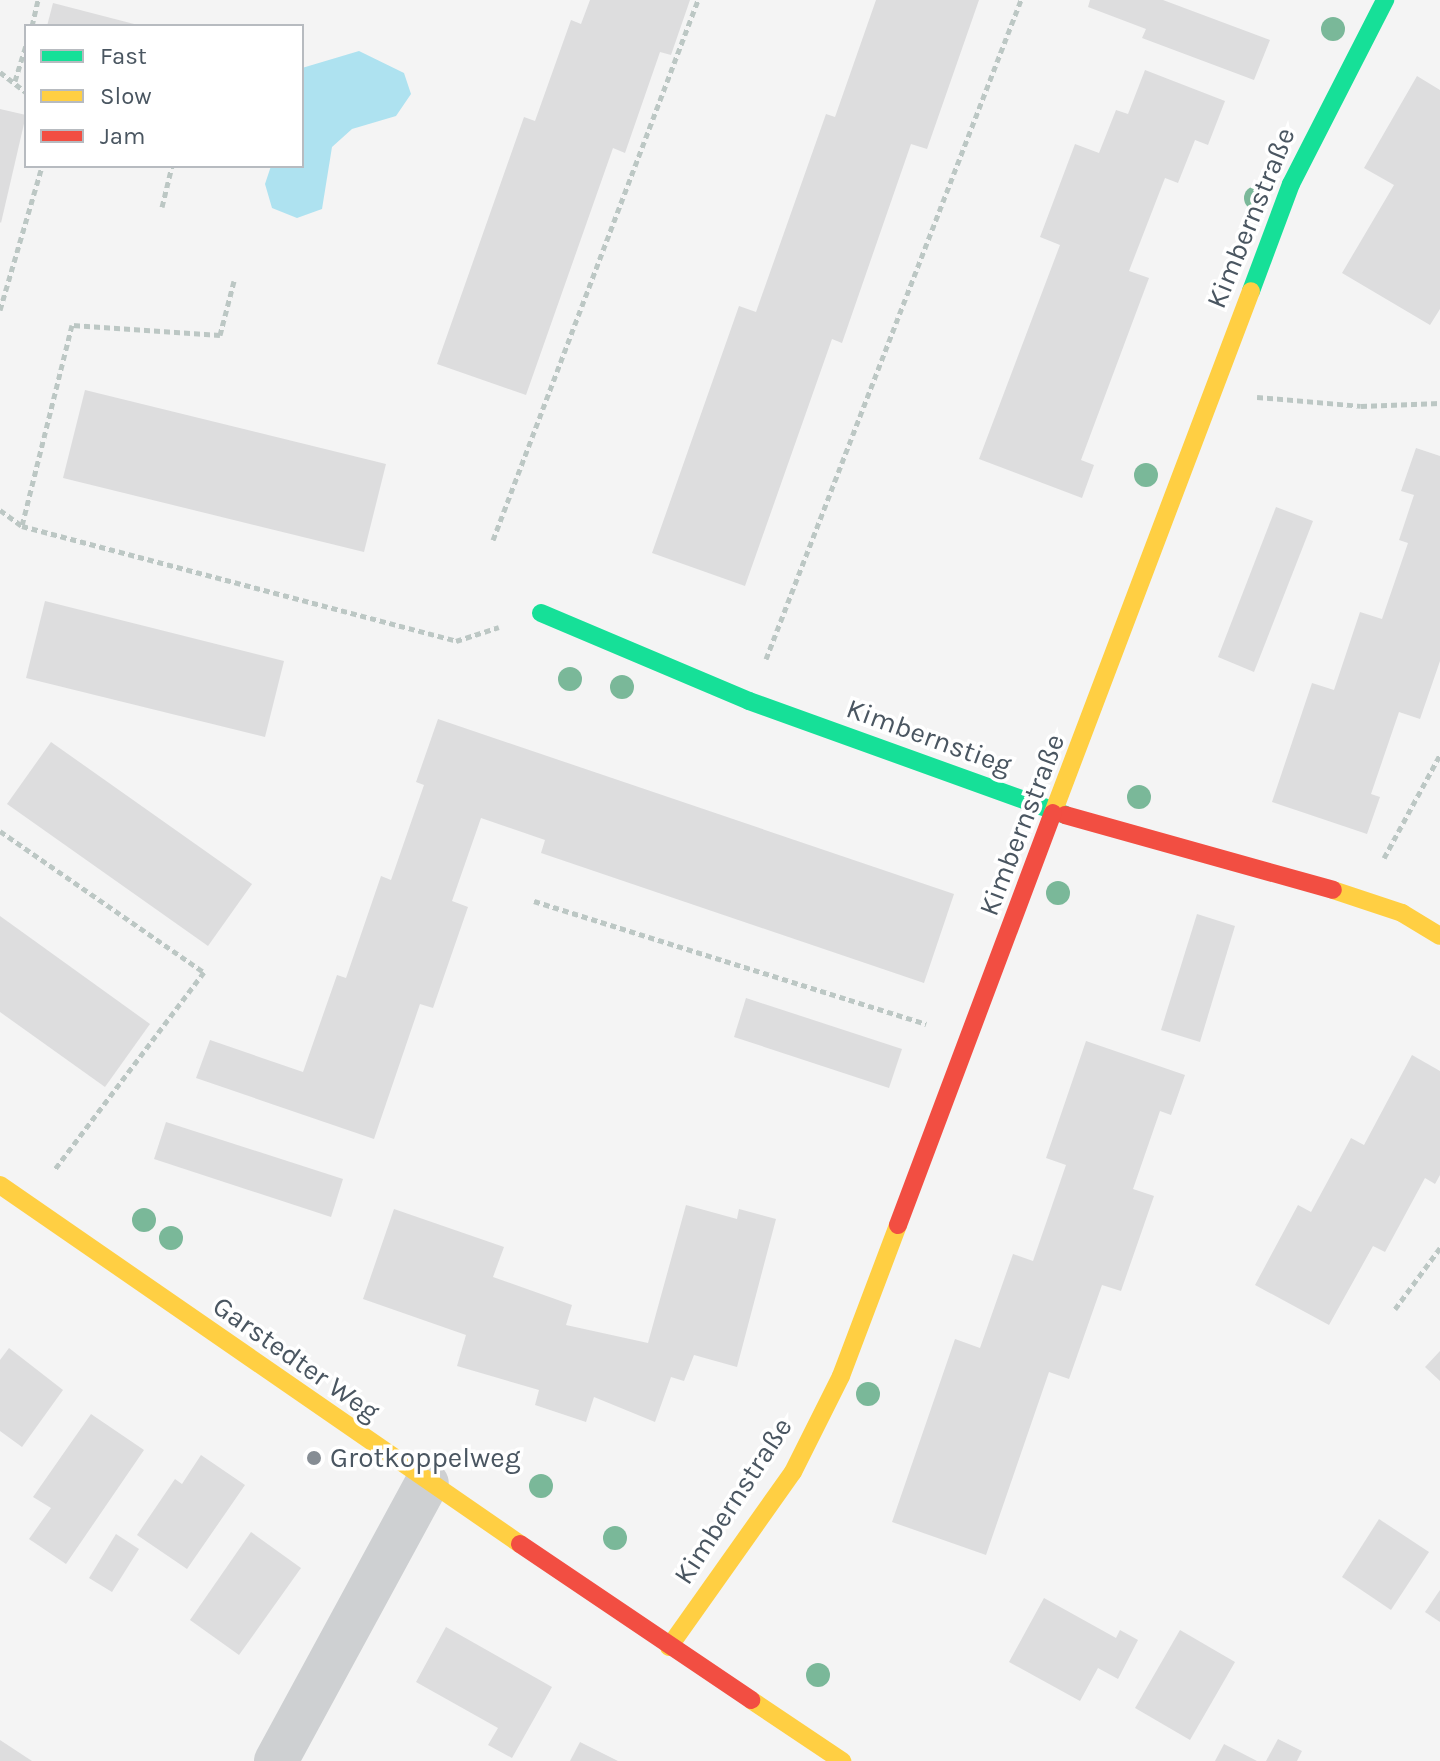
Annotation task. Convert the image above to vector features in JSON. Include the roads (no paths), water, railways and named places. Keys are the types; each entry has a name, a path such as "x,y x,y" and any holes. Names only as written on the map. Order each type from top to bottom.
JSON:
{"street":[{"name":"Kimbernstraße","path":"669,1647 793,1472 841,1376 1058,813 1291,184 1385,0"},
{"name":"Kimbernstieg","path":"541,613 749,701 1058,813 1363,898 1440,936"},
{"name":"Garstedter Weg","path":"0,1185 427,1483 842,1761"},
{"path":"276,1761 427,1483"}],"water":[{"path":"359,51 404,73 411,94 396,116 352,129 332,147 322,209 297,218 272,208 265,184 270,168 304,168 304,67"}],"place":[{"name":"Grotkoppelweg","path":"314,1458"}]}
